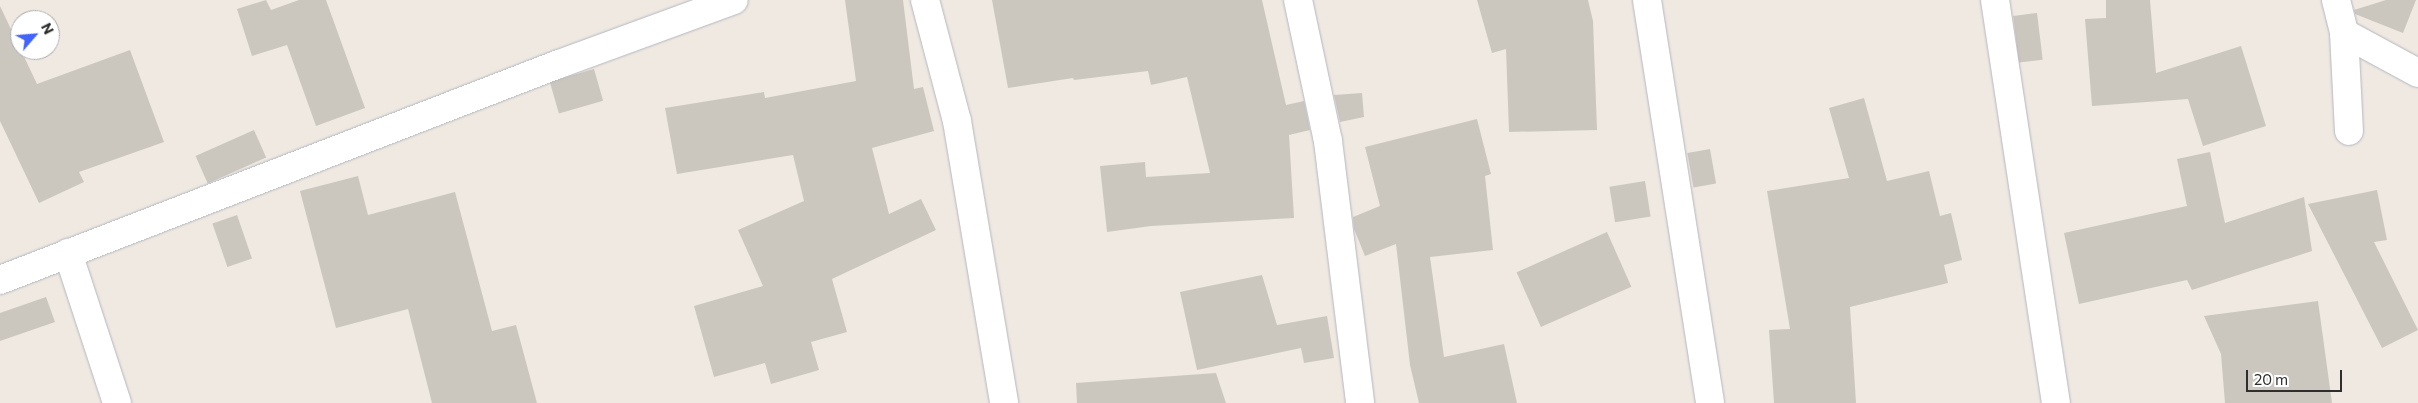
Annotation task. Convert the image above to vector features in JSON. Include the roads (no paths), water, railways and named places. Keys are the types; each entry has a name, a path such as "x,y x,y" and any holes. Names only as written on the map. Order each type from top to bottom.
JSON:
{"street":[{"path":"0,280 734,0"},
{"path":"925,0 957,121 1003,403"},
{"path":"1298,0 1328,141 1360,403"},
{"path":"1647,0 1710,403"},
{"path":"1995,0 2056,403"},
{"path":"2336,0 2344,33 2350,131"},
{"path":"2344,33 2418,73"},
{"path":"68,253 117,403"}]}
